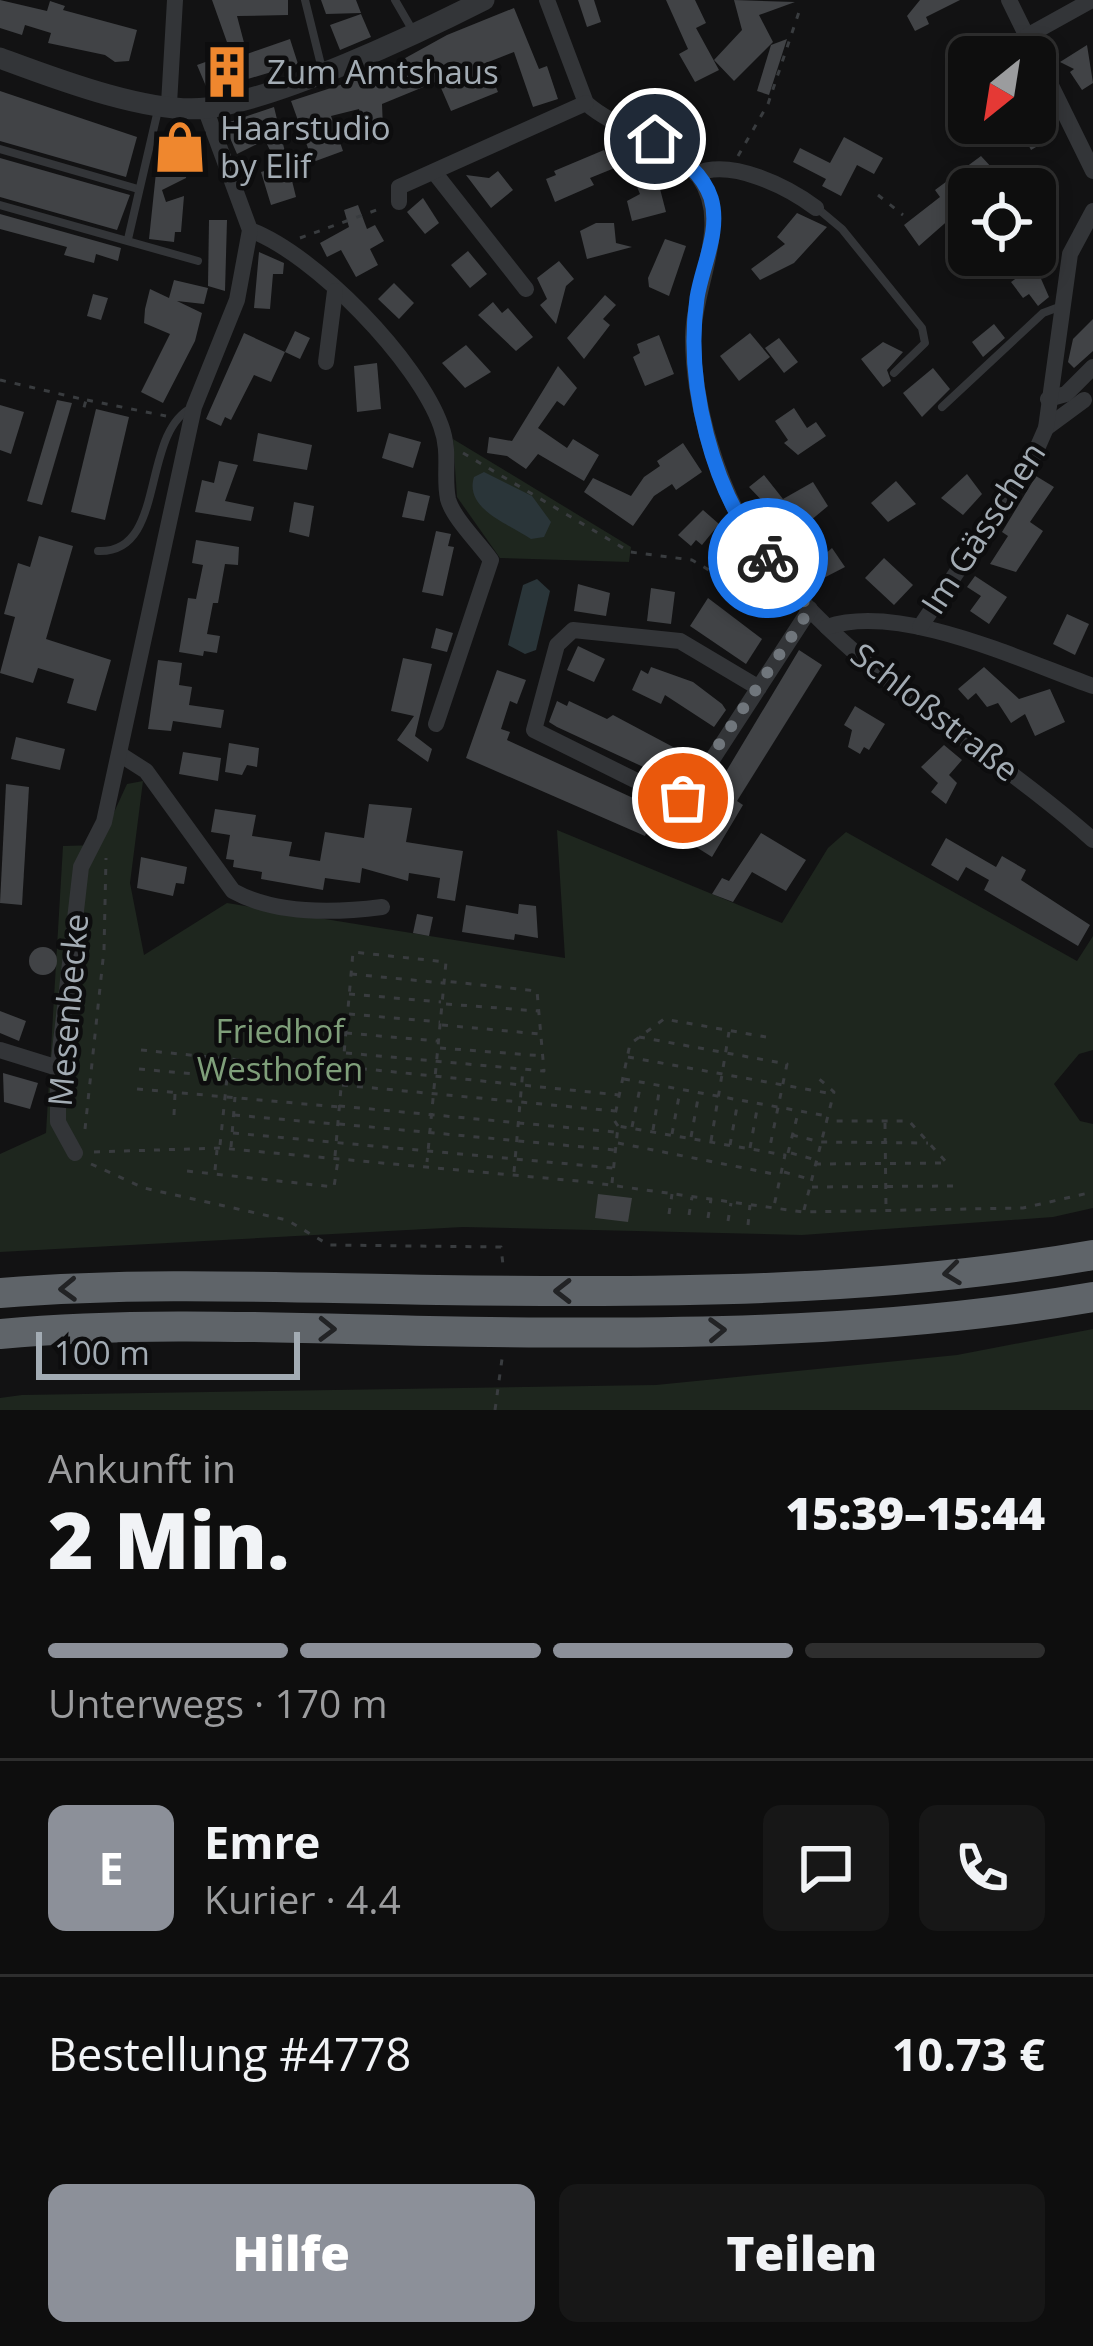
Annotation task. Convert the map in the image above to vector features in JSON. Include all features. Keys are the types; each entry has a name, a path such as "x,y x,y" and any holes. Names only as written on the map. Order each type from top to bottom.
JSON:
{"highway":[{"path":"0,1293 135,1287 720,1289 904,1279 1093,1255"},
{"path":"0,1334 135,1328 712,1330 901,1320 1093,1297"}],"street":[{"path":"164,104 175,0"},
{"path":"0,58 72,82 164,104 205,108 322,70 484,0"},
{"path":"547,0 586,103 655,139 696,174 706,169 779,184 815,208"},
{"path":"1009,0 1027,36 1092,0"},
{"path":"1056,95 1093,171"},
{"path":"399,202 399,187 586,103"},
{"path":"205,108 250,230 282,244 394,346 418,378 448,446 448,500 491,560 436,724"},
{"path":"434,172 526,289"},
{"name":"Schloßstraße","path":"696,174 712,203 714,221 694,322 704,418 725,482 755,544 805,616 827,627 1093,840"},
{"name":"Im Gässchen","path":"920,627 1032,460 1046,428 1070,254 1093,211"},
{"name":"Mesenbecke","path":"75,1153 58,1122 58,1068 81,867 104,822 194,407 237,300 250,230"},
{"path":"326,362 335,291"},
{"path":"1048,399 1066,394 1093,368"},
{"name":"Im Gässchen","path":"1046,428 1084,400"},
{"path":"759,688 680,641 573,630 557,645 534,730 669,797 683,798 759,688 805,616"},
{"path":"827,627 845,621 920,627 1093,686"},
{"path":"121,754 146,771 233,892 333,914 382,907"},
{"path":"0,1051 58,1068"}],"lane":[{"path":"305,0 322,70"},
{"path":"395,0 413,32"},
{"path":"128,239 164,104"},
{"path":"0,149 138,188"},
{"path":"0,205 198,261"},
{"path":"815,208 842,229 922,328 925,343 894,373"},
{"path":"942,407 1043,313 1060,307"},
{"name":"Mesenbecke","path":"175,422 194,407"},
{"path":"98,551 111,552 128,542 143,518 175,422"}],"path":[{"path":"728,172 768,104 800,9"},
{"path":"878,195 903,215"},
{"path":"282,244 399,202"},
{"path":"0,380 175,422"},
{"path":"82,415 86,400"},
{"path":"448,446 630,552 692,560 805,616"},
{"name":"Mesenbecke","path":"75,1153 90,1108 104,950 108,845 104,822"},
{"path":"187,1171 334,1187 353,952 446,962 427,1166"},
{"path":"344,1053 544,1071 546,1056 537,991 351,974"},
{"path":"349,994 540,1011"},
{"path":"347,1013 543,1035"},
{"path":"612,1184 615,1112 630,1044 664,1019 766,1037"},
{"path":"711,1142 730,1030"},
{"path":"346,1033 546,1056"},
{"path":"639,1037 787,1064 769,1153"},
{"path":"141,1050 619,1094"},
{"path":"627,1057 833,1094"},
{"path":"215,1174 229,1059"},
{"path":"139,1069 227,1077"},
{"path":"514,1174 523,1070"},
{"path":"817,1076 833,1094"},
{"path":"622,1078 827,1119 908,1121 947,1163"},
{"path":"632,1128 641,1082"},
{"path":"341,1085 615,1112"},
{"path":"652,1132 660,1085"},
{"path":"137,1089 518,1123 632,1128 816,1162 954,1164"},
{"path":"672,1136 680,1089"},
{"path":"174,1114 175,1092"},
{"path":"691,1139 700,1092"},
{"path":"803,1211 833,1094"},
{"path":"231,1149 236,1097"},
{"path":"730,1146 738,1100"},
{"path":"749,1149 758,1103"},
{"path":"774,1207 799,1110"},
{"path":"234,1115 616,1146 782,1173 810,1183 955,1186"},
{"path":"885,1121 886,1209"},
{"path":"232,1133 614,1168"},
{"path":"792,1135 821,1142 928,1143"},
{"path":"75,1153 231,1149 612,1184 803,1211 1023,1208 1093,1192"},
{"path":"75,1153 108,1176 287,1220 329,1246 501,1246 503,1256"},
{"path":"669,1214 672,1192"},
{"path":"689,1215 692,1195"},
{"path":"708,1218 711,1198"},
{"path":"728,1221 731,1201"},
{"path":"748,1225 751,1203"},
{"path":"495,1410 502,1375"}],"green space":[{"path":"453,439 631,547 629,562 500,558 457,497"},
{"name":"Friedhof Westhofen","path":"143,781 130,883 144,955 227,903 565,958 557,830 782,923 828,848 846,832 1077,961 1093,936 1093,1050 1079,1054 1054,1084 1080,1121 1093,1124 1093,1208 1053,1217 802,1235 463,1227 0,1252 0,1154 46,1133 63,846 99,845 127,784"},
{"path":"1093,1329 1093,1410 0,1410 0,1398 22,1395 656,1385 957,1355"}],"shaded area":[{"path":"484,472 532,496 551,522 544,537 531,539 482,507 473,488 474,477"},
{"path":"537,579 550,591 536,650 525,654 508,645 523,585"}],"building":[{"path":"0,0 47,11 50,1 65,6 63,10 137,30 129,61 115,62 105,55 48,43 51,33 25,25 22,35 0,28"},
{"path":"212,0 288,0 288,15 237,16 247,54 290,39 298,64 208,91 197,65 211,60 208,53 228,45"},
{"path":"321,0 356,0 361,13 326,14"},
{"path":"578,0 594,0 601,22 587,27"},
{"path":"666,0 695,0 706,23 696,28 719,70 695,82 679,54 688,49"},
{"path":"734,0 795,2 759,15 773,42 734,81 714,60 742,30"},
{"path":"920,0 960,0 926,17 929,24 915,31 907,16"},
{"path":"514,8 539,69 547,66 558,99 533,107 514,52 486,63 498,92 451,111 438,81 382,104 383,129 364,134 359,109 331,116 343,151 313,162 291,101 380,72 447,35"},
{"path":"361,14 371,37 340,50 330,25"},
{"path":"787,39 769,95 757,91 771,45"},
{"path":"1087,45 1093,83 1082,90 1070,72 1074,69 1060,62"},
{"path":"0,91 137,137 126,177 0,141"},
{"path":"274,107 296,197 271,205 261,172 278,167 265,140 237,154 224,124"},
{"path":"844,137 883,158 874,174 857,165 841,196 822,186 826,179 793,162 800,148 830,163"},
{"path":"165,139 190,141 186,178 162,190 166,202 184,196 181,232 175,232 174,242 149,239 159,144"},
{"path":"621,149 627,163 590,178 594,185 555,202 546,179 556,175 554,171 604,150 606,155"},
{"path":"981,156 992,168 965,168"},
{"path":"641,157 653,187 659,185 666,212 632,221 627,201 640,194 627,163"},
{"path":"0,158 130,195 117,230 0,197"},
{"path":"498,171 513,190 491,208 466,175 489,178"},
{"path":"948,180 948,220 919,246 904,225 940,197 935,190"},
{"path":"423,198 439,223 425,234 407,212"},
{"path":"358,205 367,229 375,225 384,241 370,249 378,265 356,277 341,250 327,257 320,243 349,227 344,210"},
{"path":"797,213 827,227 794,263 760,280 751,269 785,244 777,237"},
{"path":"0,214 121,248 118,261 96,254 94,263 64,255 67,247 0,229"},
{"path":"209,220 227,220 225,291 208,286"},
{"path":"596,223 614,223 616,243 632,247 587,259 580,231"},
{"path":"665,239 686,246 669,296 649,287 648,278"},
{"path":"468,251 487,274 470,288 451,265"},
{"path":"259,252 284,263 283,274 273,274 270,309 254,308"},
{"path":"559,261 574,279 566,286 556,324 540,305 547,299 537,278"},
{"path":"1019,276 1040,276 1049,297 1038,306 1029,294 1023,298 1011,282"},
{"path":"174,280 208,288 204,304 177,301 202,313 195,341 163,403 141,392 170,334 144,323 145,309 150,289 169,298"},
{"path":"394,283 414,303 399,319 378,299"},
{"path":"93,294 108,298 101,320 87,316"},
{"path":"605,295 616,305 603,319 610,325 584,359 567,338"},
{"path":"493,302 502,313 508,308 533,337 516,351 478,315"},
{"path":"1093,319 1093,351 1074,368 1068,362 1073,339"},
{"path":"994,324 1005,338 983,357 972,342"},
{"path":"295,331 310,338 300,359 285,352"},
{"path":"244,333 285,352 271,382 254,375 231,420 225,417 221,426 206,419"},
{"path":"750,333 770,357 739,381 720,356"},
{"path":"659,335 674,374 645,386 633,357 640,353 637,344"},
{"path":"779,338 798,362 784,373 765,348"},
{"path":"883,342 903,352 887,370 891,381 883,387 861,359"},
{"path":"466,345 491,372 465,388 442,363"},
{"path":"377,363 381,409 357,412 354,366"},
{"path":"558,366 577,388 564,406 557,401 538,428 567,448 573,439 599,455 584,481 538,454 526,469 507,456 487,453 489,437 512,441"},
{"path":"933,368 950,389 922,417 903,393"},
{"path":"57,400 72,403 42,505 27,501"},
{"path":"0,405 24,412 11,454 0,450"},
{"path":"794,408 807,428 816,422 826,436 798,455 784,443 788,440 775,421"},
{"path":"96,409 129,417 105,520 71,512"},
{"path":"258,433 312,445 307,470 253,461"},
{"path":"389,433 421,442 413,468 382,458"},
{"path":"683,443 702,472 676,490 672,484 654,496 633,526 584,492 593,478 631,496 644,477 660,466 657,461"},
{"path":"219,461 238,465 225,501 254,507 251,521 195,512 202,480 214,483"},
{"path":"967,474 982,494 963,515 941,498"},
{"path":"764,475 783,499 813,482 828,506 810,521 801,510 784,524 749,487"},
{"path":"1036,476 1054,487 1030,522 1043,531 1016,572 990,564 1008,536 1002,532"},
{"path":"896,481 916,504 888,522 871,503"},
{"path":"408,491 430,496 424,521 402,517"},
{"path":"294,502 314,506 309,537 289,532"},
{"path":"703,510 719,524 702,545 696,540 691,546 678,535"},
{"path":"436,531 451,534 448,546 454,547 443,596 422,592"},
{"path":"39,536 73,546 46,639 111,660 96,711 67,703 74,679 38,668 33,683 0,673 15,617 4,614 18,563 30,567"},
{"path":"196,540 239,547 238,565 225,564 218,603 213,603 207,634 220,636 217,653 204,651 203,656 179,652 188,598 196,599 203,565 192,563"},
{"path":"832,548 845,567 814,583 806,571"},
{"path":"884,558 913,585 894,605 865,578"},
{"path":"749,563 765,578 785,604 739,573"},
{"path":"975,576 1007,597 989,624 970,611 981,596 967,587"},
{"path":"578,584 610,593 606,616 574,611"},
{"path":"651,588 675,592 671,624 647,621"},
{"path":"708,598 762,639 746,664 690,626"},
{"path":"1067,614 1089,624 1075,655 1053,644"},
{"path":"436,628 453,633 447,652 431,648"},
{"path":"578,646 605,659 594,682 567,670"},
{"path":"799,650 822,665 737,801 743,805 712,857 685,840"},
{"path":"403,658 432,664 415,736 432,749 428,762 397,740 414,716 391,711"},
{"path":"158,660 182,663 179,685 192,687 189,705 224,710 221,728 173,721 171,731 148,729"},
{"path":"651,667 693,682 722,704 726,710 714,727 665,695 661,704 632,690 641,670 648,674"},
{"path":"984,667 1019,699 1050,689 1065,722 1035,736 1025,714 1011,723 998,703 987,707 976,693 968,700 958,689"},
{"path":"497,670 526,680 517,704 510,701 501,729 510,732 507,740 657,809 645,836 466,758"},
{"path":"557,701 567,706 569,701 607,719 613,715 690,756 678,783 549,722"},
{"path":"855,706 885,724 869,750 864,747 860,754 848,747 852,730 844,725"},
{"path":"16,737 65,749 60,770 11,759"},
{"path":"229,743 259,748 257,767 247,765 242,775 225,772"},
{"path":"944,745 962,760 949,775 957,783 946,804 931,792 938,783 921,767"},
{"path":"183,752 221,758 218,781 179,774"},
{"path":"6,784 29,787 22,905 0,903"},
{"path":"369,804 412,808 406,842 463,851 455,901 437,898 440,878 409,873 408,881 362,868 360,883 325,878 323,890 261,879 262,872 233,867 234,860 226,859 230,835 211,832 215,809 256,815 252,836 292,842 289,856 320,861 325,832 364,838"},
{"path":"761,833 806,860 786,891 752,872 733,902 712,894 722,878 729,881"},
{"path":"946,838 996,867 1002,856 1026,870 1021,880 1090,925 1078,946 984,890 989,880 966,867 958,881 931,865"},
{"path":"141,857 187,867 184,884 176,883 173,896 137,888"},
{"path":"519,904 536,906 538,938 515,934 514,940 462,932 466,905 518,914"},
{"path":"417,914 433,917 429,936 413,933"},
{"path":"43,947 53,951 57,961 53,971 43,975 33,971 29,961 33,951"},
{"path":"0,1011 26,1021 19,1041 0,1033"},
{"path":"3,1073 38,1083 30,1109 4,1102"},
{"path":"598,1194 632,1198 628,1222 595,1218"}],"way so far":[{"path":"683,798 810,609 768,558"}],"place":[{"name":"Zum Amtshaus","path":"227,72"},
{"name":"Haarstudio by Elif","path":"180,147"}],"route":[{"path":"655,139 683,159 712,203 713,226 694,322 697,384 725,482 755,544 768,558"}]}
